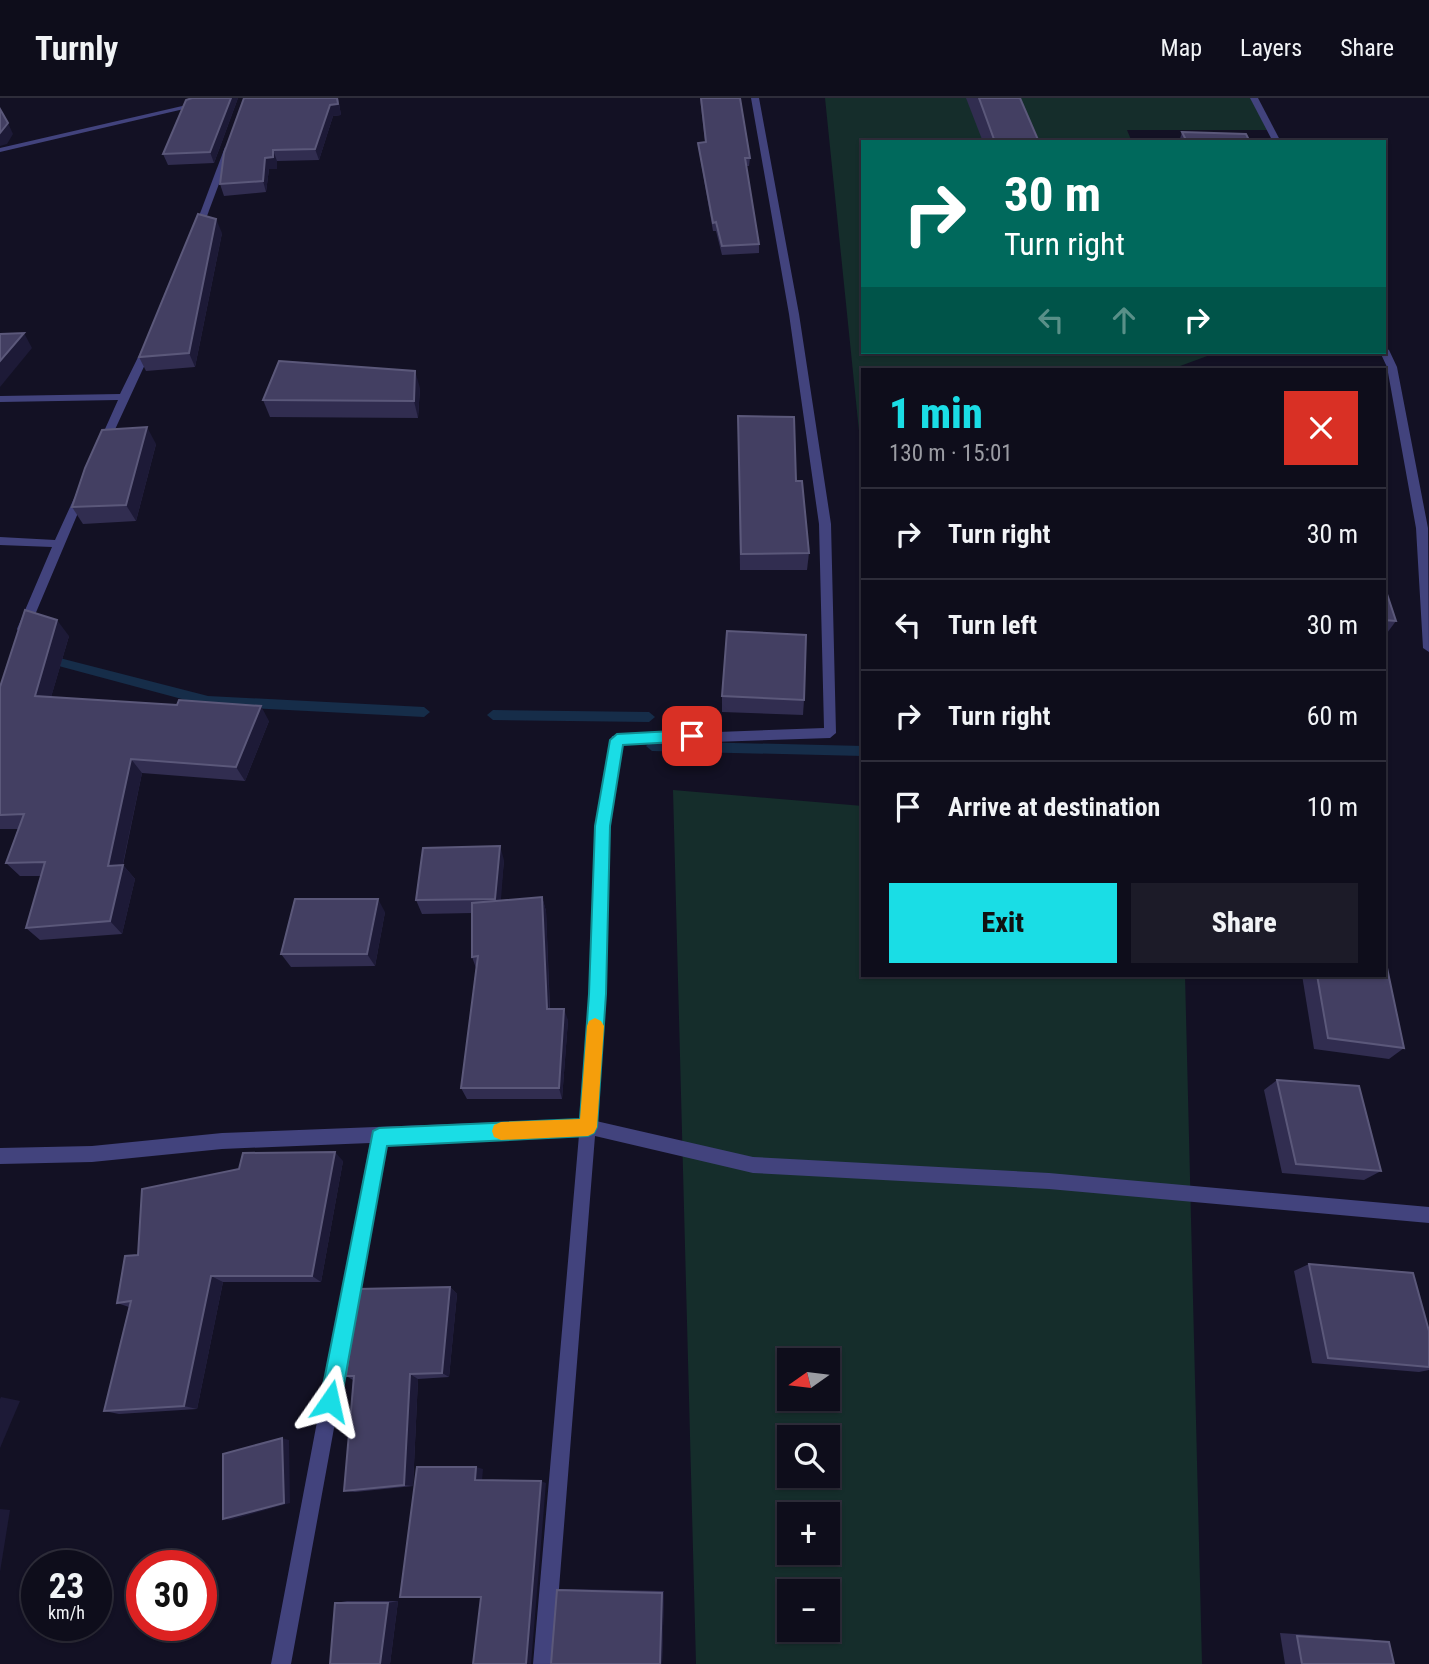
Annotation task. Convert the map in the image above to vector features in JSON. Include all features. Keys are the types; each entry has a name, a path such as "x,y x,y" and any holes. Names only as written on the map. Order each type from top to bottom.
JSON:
{"street":[{"path":"0,150 227,98"},
{"path":"543,1664 598,994 603,826 617,740 830,733 825,524 794,314 755,98"},
{"path":"1254,98 1276,140"},
{"path":"193,242 232,138"},
{"path":"97,458 151,342"},
{"path":"1386,354 1392,366 1422,528 1429,648"},
{"path":"0,399 124,397"},
{"path":"20,638 86,482"},
{"path":"0,541 59,544"},
{"path":"0,1156 92,1154 222,1141 588,1127 753,1165 1049,1181 1429,1214"},
{"path":"281,1664 379,1137"}],"green space":[{"path":"825,98 1254,98 1271,130 1127,130 1131,140 861,140 861,354 1213,354 1175,368 861,368 861,450"},
{"path":"673,790 861,806 861,977 1185,977 1202,1664 696,1664"}],"building":[{"path":"231,98 210,152 163,154 186,100"},
{"path":"244,98 337,98 338,104 330,105 315,149 273,150 273,157 265,158 263,181 220,184 224,153"},
{"path":"701,98 740,98 750,158 745,158 759,244 722,246 716,222 713,223 698,143 706,142"},
{"path":"979,98 1020,98 1038,140 994,140"},
{"path":"0,109 8,123 0,133"},
{"path":"1182,132 1246,134 1249,140 1186,140"},
{"path":"198,214 216,219 189,353 139,357"},
{"path":"24,333 0,361 0,334"},
{"path":"279,361 415,371 414,401 263,400"},
{"path":"738,416 794,417 796,481 802,481 809,553 741,554"},
{"path":"147,427 126,505 72,507 102,430"},
{"path":"1386,591 1396,621 1386,620"},
{"path":"25,610 57,620 35,696 177,705 179,700 261,706 236,767 131,759 108,866 123,865 110,921 26,928 45,862 6,863 24,814 0,815 0,687"},
{"path":"727,631 806,635 804,700 722,696"},
{"path":"500,846 495,899 416,900 423,848"},
{"path":"542,897 547,1009 564,1009 559,1088 461,1088 478,956 472,957 472,903"},
{"path":"295,899 378,899 367,954 281,954"},
{"path":"1386,963 1404,1048 1328,1038 1317,977 1386,977"},
{"path":"1277,1080 1359,1086 1381,1171 1296,1164"},
{"path":"335,1152 312,1276 211,1276 184,1406 104,1411 131,1301 117,1303 125,1256 138,1255 142,1189 239,1169 243,1153"},
{"path":"1309,1264 1413,1273 1429,1331 1429,1367 1328,1358"},
{"path":"450,1287 442,1373 410,1374 404,1485 344,1491 354,1376 346,1376 358,1289"},
{"path":"282,1438 284,1503 223,1519 223,1454"},
{"path":"417,1467 476,1467 475,1480 541,1481 526,1664 473,1664 481,1597 400,1597"},
{"path":"557,1590 662,1593 660,1664 551,1664"},
{"path":"335,1603 388,1603 380,1664 330,1664"},
{"path":"1297,1636 1389,1642 1394,1664 1302,1664"}],"waterway":[{"path":"44,658 208,701 424,712"},
{"path":"493,715 649,717"},
{"path":"652,746 861,751"}],"slow traffic":[{"path":"501,1131 588,1127 595,1026"}],"route":[{"path":"330,1401 379,1137 588,1127 598,994 603,826 617,740 692,736"}]}
